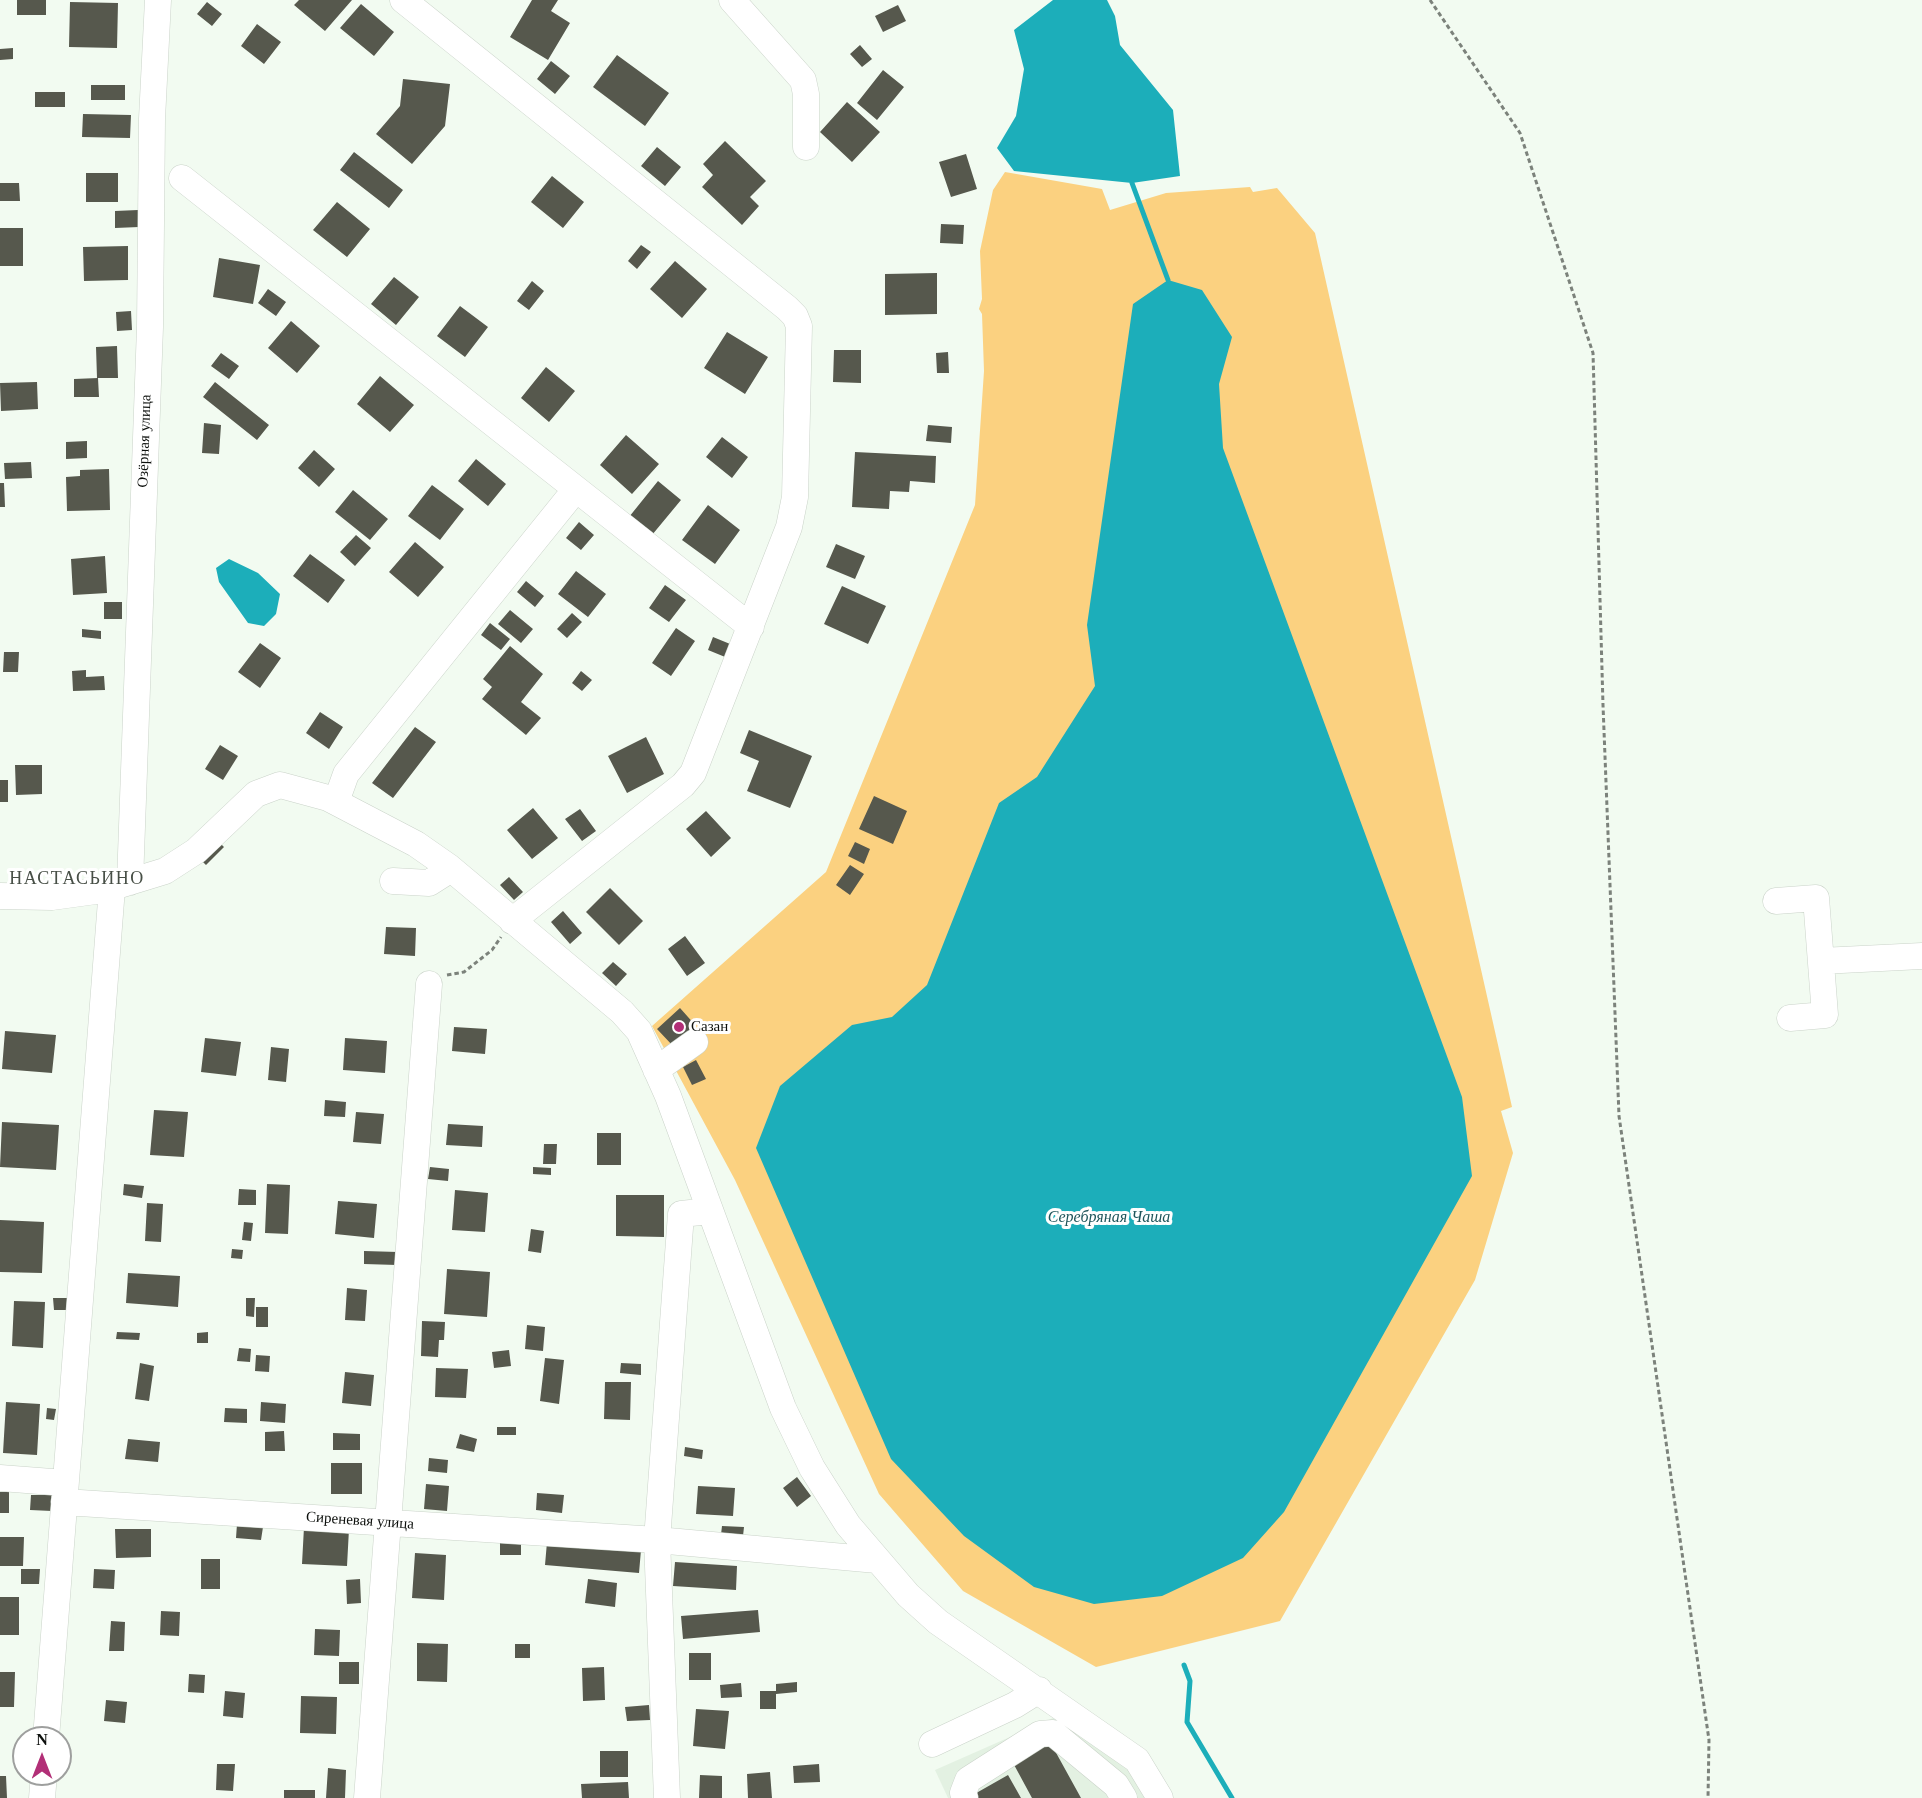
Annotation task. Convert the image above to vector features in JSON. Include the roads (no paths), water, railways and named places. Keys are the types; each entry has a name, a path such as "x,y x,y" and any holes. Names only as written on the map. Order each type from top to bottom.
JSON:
{"street":[{"name":"Озёрная улица","path":"47,1726 64,1493 121,885 150,327 152,119 158,0"},
{"path":"403,0 795,316 800,338 793,511 751,627 693,773 683,785 512,921"},
{"path":"732,0 803,80 806,94 806,147"},
{"path":"182,178 751,627"},
{"path":"336,802 346,774 576,489"},
{"path":"0,896 52,897 121,885 165,871 195,851 256,794 269,788 291,786 336,802 416,844 451,869 622,1012 639,1031 710,1211 768,1372 812,1468 848,1525 908,1595 938,1622 1137,1760 1160,1798"},
{"path":"393,881 429,883 451,869"},
{"path":"1776,901 1816,898 1825,1015 1790,1017"},
{"path":"1821,961 1922,956"},
{"path":"367,1798 429,984"},
{"path":"656,1070 695,1042"},
{"path":"667,1798 657,1540 681,1214 710,1211"},
{"name":"Сиреневая улица","path":"0,1478 64,1493 388,1523 657,1540 878,1560"},
{"path":"932,1744 1015,1705 1039,1690"},
{"path":"965,1798 963,1793 968,1780 1040,1734 1053,1733 1116,1785 1125,1798"}],"water":[{"path":"1053,0 1107,0 1115,16 1120,45 1173,110 1180,176 1132,183 1014,171 997,148 1016,116 1024,69 1014,30"},
{"name":"Серебряная Чаша","path":"1168,280 1202,290 1232,337 1219,384 1223,448 1462,1097 1472,1176 1284,1512 1243,1558 1162,1596 1094,1604 1034,1587 964,1536 891,1459 756,1148 780,1086 852,1025 892,1017 927,985 999,803 1037,777 1095,686 1087,625 1133,304"},
{"path":"229,559 258,573 280,594 276,614 264,626 248,623 219,582 216,568"}],"waterway":[{"path":"1132,183 1168,280"},
{"path":"1184,1665 1190,1681 1187,1722 1232,1798"}],"place":[{"name":"Сазан","path":"679,1027"}],"district":[{"name":"НАСТАСЬИНО","path":"77,879"}]}
